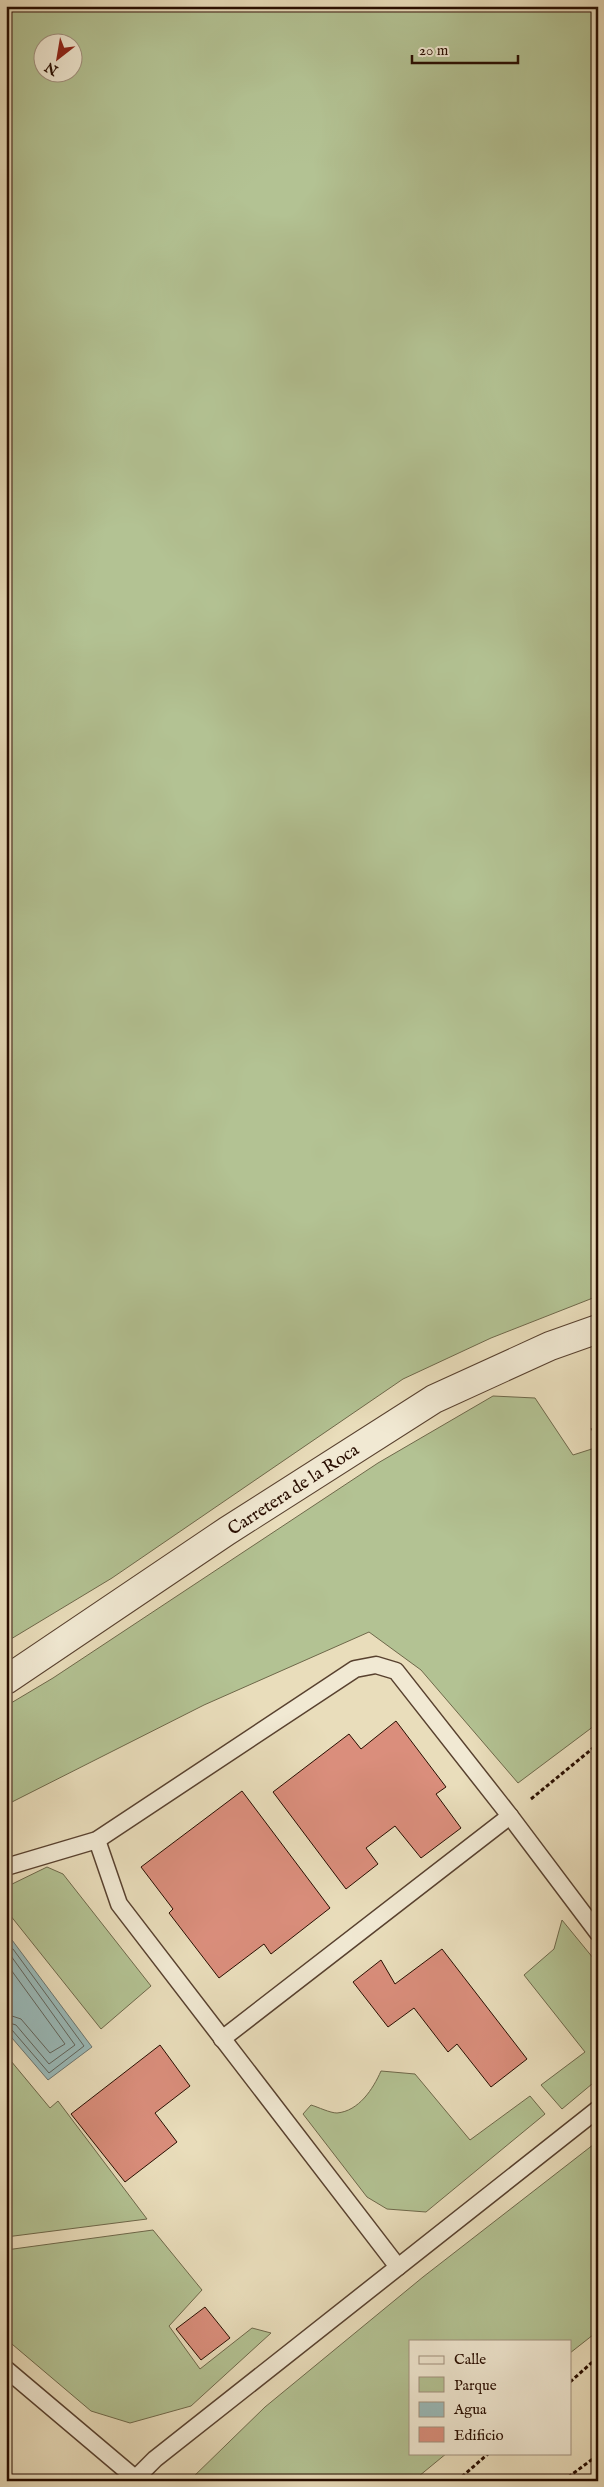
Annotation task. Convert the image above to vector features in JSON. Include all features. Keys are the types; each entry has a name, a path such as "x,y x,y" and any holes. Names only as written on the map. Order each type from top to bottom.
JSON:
{"street":[{"name":"Carretera de la Roca","path":"6,1680 228,1531 434,1399 550,1346 598,1329"}],"lane":[{"path":"6,1867 97,1840 355,1669 376,1666 396,1671 510,1816 598,1933"},
{"path":"222,2039 510,1816"},
{"path":"97,1840 119,1904 398,2267"},
{"path":"6,2369 134,2480 155,2458 598,2108"}],"path":[{"path":"592,1428 598,1439"},
{"path":"510,1816 598,1744"},
{"path":"572,2380 598,2357"},
{"path":"457,2481 488,2454"},
{"path":"563,2481 598,2455"}],"green space":[{"path":"6,6 598,6 598,1296 491,1338 403,1379 112,1578 6,1642"},
{"path":"493,1396 535,1398 573,1455 598,1447 598,1723 518,1783 421,1670 369,1632 204,1705 6,1805 6,1706 53,1678 378,1463"},
{"path":"47,1867 63,1874 151,1986 101,2029 6,1910 6,1887"},
{"path":"562,1920 598,1964 598,2079 562,2109 541,2085 585,2052 524,1975 554,1949"},
{"path":"6,2055 50,2108 58,2101 147,2219 6,2237"},
{"path":"381,2071 415,2074 470,2140 530,2096 545,2114 426,2212 387,2209 367,2197 303,2114 311,2105 337,2113 352,2108 369,2092"},
{"path":"598,2141 598,2331 572,2351 572,2340 409,2340 409,2454 446,2454 413,2481 189,2481 265,2407 423,2277"},
{"path":"153,2230 202,2290 169,2326 200,2369 252,2328 271,2333 191,2406 130,2423 91,2411 6,2339 6,2250"}],"water":[{"path":"12,1940 92,2047 48,2080 6,2031 6,1945"}],"building":[{"path":"396,1721 446,1787 436,1794 461,1828 421,1858 395,1826 366,1848 378,1864 346,1889 273,1792 349,1734 361,1749"},
{"path":"242,1791 330,1908 271,1954 264,1944 219,1978 169,1913 173,1909 141,1867"},
{"path":"442,1949 527,2059 491,2087 457,2044 448,2052 414,2008 388,2027 353,1982 381,1960 395,1984"},
{"path":"160,2045 190,2086 155,2113 177,2142 125,2182 71,2114"},
{"path":"205,2307 230,2338 201,2360 176,2329"}]}
